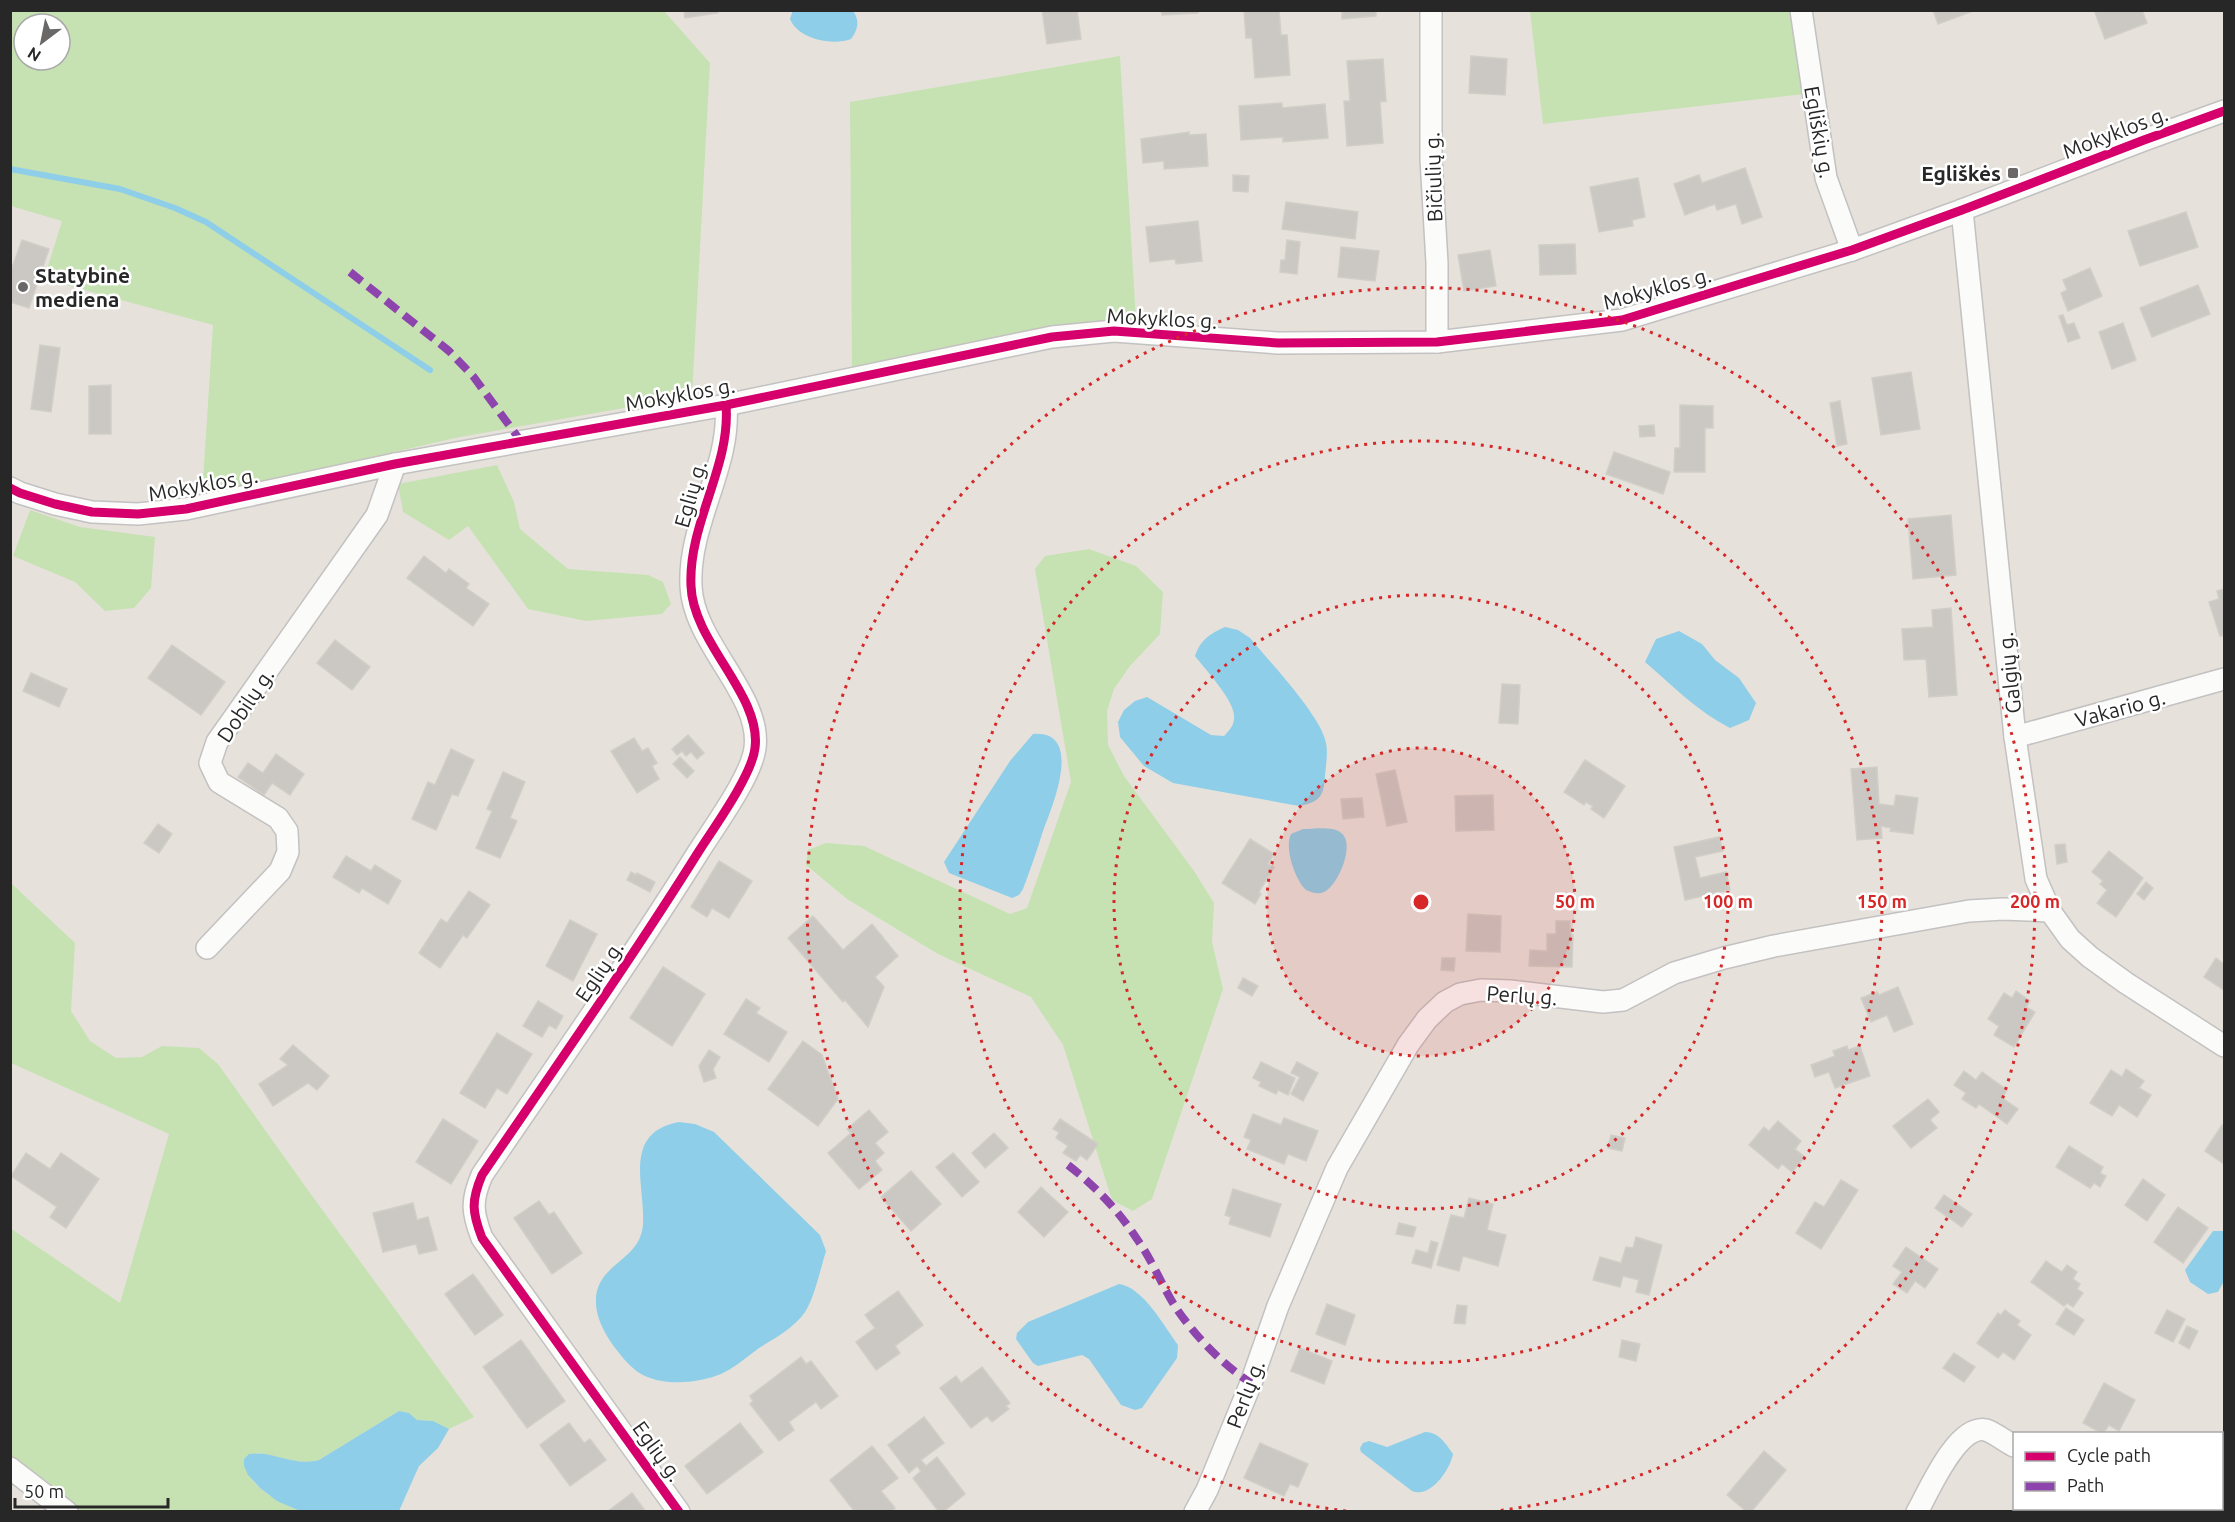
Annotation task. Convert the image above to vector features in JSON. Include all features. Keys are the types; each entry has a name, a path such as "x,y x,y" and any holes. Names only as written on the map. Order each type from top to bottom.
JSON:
{"street":[{"name":"Bičiulių g.","path":"1431,10 1431,159 1437,264 1437,342"},
{"name":"Egliškių g.","path":"1801,10 1826,178 1852,250"},
{"name":"Mokyklos g.","path":"10,488 55,504 92,512 138,514 186,509 395,464 726,405 1052,337 1114,331 1278,343 1437,342 1622,320 1852,250 2224,111"},
{"name":"Galgių g.","path":"1962,210 2015,736 2036,879 2050,911 2070,939 2090,957 2224,1046"},
{"name":"Eglių g.","path":"679,1512 482,1238 473,1216 474,1196 482,1175 651,927 749,769 755,748 755,728 727,669 706,637 697,617 690,588 691,563 697,535 726,437 726,405"},
{"name":"Dobilų g.","path":"207,948 280,872 288,852 288,831 278,818 219,782 210,763 218,742 377,515 395,464"},
{"name":"Vakario g.","path":"2015,736 2224,679"},
{"name":"Perlų g.","path":"1195,1512 1251,1383 1278,1306 1337,1168 1408,1045 1427,1019 1445,1002 1460,994 1481,990 1603,1002 1623,1000 1674,973 1774,946 1969,911 2003,909 2050,911"},
{"path":"1917,1512 1960,1440 1972,1432 1985,1430 2013,1445"},
{"path":"10,1468 67,1512"}],"green space":[{"path":"11,11 664,11 710,63 692,396 460,437 202,496 213,325 44,279 62,221 11,206"},
{"path":"1530,11 1790,11 1804,94 1543,124"},
{"path":"1120,56 1136,320 1076,323 852,367 850,102"},
{"path":"497,465 514,502 520,529 568,569 648,575 663,582 671,604 662,614 586,621 528,609 468,526 449,540 403,512 398,484"},
{"path":"30,510 80,527 155,537 151,588 134,608 105,611 75,582 13,556"},
{"path":"1089,549 1136,566 1163,592 1160,634 1130,666 1114,689 1107,711 1108,745 1124,776 1194,871 1214,903 1212,942 1223,989 1152,1199 1133,1211 1112,1200 1063,1045 1031,997 938,954 847,899 806,865 808,850 826,843 864,846 1010,914 1027,908 1071,782 1035,569 1045,556"},
{"path":"11,883 75,943 71,1011 90,1041 116,1058 142,1057 162,1046 199,1048 218,1064 474,1417 449,1429 433,1421 417,1420 409,1413 399,1411 319,1460 303,1462 258,1453 245,1459 246,1469 256,1485 273,1498 300,1511 81,1511 11,1458 10,1228 120,1303 169,1134 11,1063"}],"water":[{"path":"793,10 853,11 857,18 857,29 851,39 843,41 816,39 800,32 794,26 790,19"},
{"path":"1225,627 1238,630 1250,638 1294,689 1322,732 1327,751 1322,793 1316,800 1299,806 1173,783 1144,766 1120,737 1118,722 1124,710 1135,701 1147,697 1211,735 1224,736 1226,734 1234,721 1232,708 1224,693 1195,656 1200,645 1207,638"},
{"path":"1679,631 1702,644 1715,660 1739,678 1756,703 1749,720 1730,728 1696,706 1645,662 1656,639"},
{"path":"1033,734 1049,736 1058,744 1061,772 1053,805 1023,889 1019,895 1012,898 949,873 944,862 1010,761"},
{"path":"1303,829 1332,829 1345,837 1347,845 1344,864 1335,882 1322,893 1306,890 1298,879 1292,863 1289,840 1291,834"},
{"path":"679,1122 695,1124 714,1132 820,1235 826,1251 808,1306 801,1318 790,1328 721,1374 703,1380 673,1382 645,1376 628,1364 605,1332 596,1303 597,1290 602,1279 635,1247 640,1237 643,1209 640,1162 643,1149 650,1137 661,1128"},
{"path":"2213,1231 2224,1231 2224,1281 2218,1292 2208,1294 2190,1282 2185,1270"},
{"path":"1119,1284 1128,1287 1145,1300 1178,1345 1177,1358 1142,1408 1135,1410 1121,1405 1089,1359 1082,1355 1038,1366 1033,1363 1016,1339 1017,1333 1028,1322"},
{"path":"399,1411 409,1413 417,1420 433,1421 449,1429 438,1448 419,1466 399,1511 300,1511 277,1501 260,1488 248,1475 244,1466 244,1459 249,1454 258,1453 292,1460 310,1462 319,1460"},
{"path":"1425,1432 1438,1436 1453,1454 1448,1468 1438,1482 1426,1491 1412,1491 1361,1452 1360,1448 1363,1443 1369,1441 1387,1447"}],"building":[{"path":"684,10 717,10 718,13 685,18"},
{"path":"1042,10 1077,10 1081,39 1047,44"},
{"path":"1161,10 1198,10 1198,13 1162,15"},
{"path":"1244,10 1279,10 1281,35 1287,35 1290,75 1255,78 1252,38 1246,38"},
{"path":"1342,10 1376,10 1376,16 1342,19"},
{"path":"1933,10 1976,10 1938,24"},
{"path":"2094,10 2142,10 2147,23 2105,39"},
{"path":"1471,56 1507,59 1505,95 1469,93"},
{"path":"1383,59 1386,101 1380,102 1383,143 1347,146 1344,101 1350,101 1347,61"},
{"path":"1282,103 1282,108 1325,104 1328,138 1283,142 1283,137 1241,140 1239,106"},
{"path":"1189,132 1189,135 1206,134 1208,166 1164,169 1164,161 1143,163 1141,139"},
{"path":"1745,168 1762,217 1742,224 1736,204 1717,210 1715,204 1685,215 1674,184 1699,175 1702,183"},
{"path":"1233,175 1249,176 1248,192 1233,191"},
{"path":"1638,178 1645,217 1632,220 1633,226 1599,232 1590,187"},
{"path":"1286,202 1358,212 1355,239 1282,229"},
{"path":"2186,212 2198,247 2140,266 2128,231"},
{"path":"1198,221 1202,261 1176,264 1175,259 1150,262 1146,227"},
{"name":"Statybinė mediena","path":"22,240 49,249 29,308 10,302 10,273"},
{"path":"1287,240 1300,242 1297,274 1280,272 1281,260 1285,260"},
{"path":"1575,244 1576,274 1540,275 1539,245"},
{"path":"1341,247 1379,251 1375,281 1338,277"},
{"path":"1490,250 1496,286 1464,291 1458,255"},
{"path":"2090,268 2102,296 2068,311 2061,293 2067,290 2063,280"},
{"path":"2198,285 2210,314 2152,337 2140,308"},
{"path":"2063,315 2067,325 2074,323 2080,338 2068,342 2059,316"},
{"path":"2123,323 2136,360 2112,369 2099,332"},
{"path":"40,345 60,348 51,412 31,409"},
{"path":"1911,372 1920,429 1881,435 1872,378"},
{"path":"111,385 111,434 89,434 89,386"},
{"path":"1840,401 1847,444 1837,446 1830,403"},
{"path":"1680,405 1713,406 1713,428 1705,428 1705,472 1674,472 1675,448 1680,448"},
{"path":"1654,425 1655,436 1640,437 1639,426"},
{"path":"1614,452 1670,472 1663,494 1606,474"},
{"path":"1951,515 1956,575 1913,579 1908,519"},
{"path":"424,556 446,573 449,569 469,584 466,588 489,604 473,626 407,578"},
{"path":"2224,589 2224,635 2220,636 2209,602 2219,599 2217,591"},
{"path":"1951,608 1957,695 1929,697 1926,659 1904,660 1902,629 1933,627 1932,610"},
{"path":"335,640 370,667 352,690 317,663"},
{"path":"172,645 225,682 201,715 148,678"},
{"path":"31,673 67,689 59,707 23,691"},
{"path":"1502,684 1520,685 1518,724 1499,723"},
{"path":"688,735 704,753 697,759 691,752 686,756 682,751 677,755 672,749"},
{"path":"634,738 642,751 648,748 657,763 652,766 659,779 637,793 611,751"},
{"path":"451,749 474,760 458,796 452,794 436,830 412,819 428,782 435,785"},
{"path":"276,754 304,774 290,795 272,783 264,795 238,777 248,763 263,773"},
{"path":"680,757 694,771 687,778 673,764"},
{"path":"1585,760 1625,786 1604,818 1591,809 1593,806 1586,802 1584,805 1564,792"},
{"path":"1877,767 1879,804 1894,806 1896,795 1918,798 1913,834 1890,831 1891,828 1881,826 1882,838 1857,840 1851,769"},
{"path":"1395,770 1407,822 1387,826 1376,774"},
{"path":"503,772 525,782 510,818 517,821 500,858 476,848 492,811 487,809"},
{"path":"1493,795 1494,830 1456,831 1455,796"},
{"path":"1362,798 1364,817 1343,819 1341,799"},
{"path":"158,824 172,834 159,853 144,843"},
{"path":"1719,837 1723,851 1695,857 1700,878 1726,872 1730,890 1685,900 1674,847"},
{"path":"1250,839 1274,854 1268,864 1274,867 1259,892 1261,894 1255,904 1222,883"},
{"path":"2065,844 2067,862 2057,864 2055,845"},
{"path":"2109,851 2143,878 2116,917 2097,903 2107,890 2100,884 2103,881 2092,872"},
{"path":"346,856 371,871 375,865 401,881 388,904 362,888 359,893 333,877"},
{"path":"719,861 752,881 729,918 712,908 707,917 691,907"},
{"path":"631,872 655,882 650,892 627,880"},
{"path":"2146,882 2153,888 2144,900 2137,894"},
{"path":"469,891 490,905 467,938 463,935 440,968 419,953 441,919 447,923"},
{"path":"1468,914 1501,916 1500,952 1466,951"},
{"path":"813,916 843,950 872,924 898,956 875,977 884,987 868,1027 845,1000 843,1002 788,938"},
{"path":"570,920 597,934 573,981 546,966"},
{"path":"1556,921 1570,921 1570,934 1573,935 1572,967 1529,966 1530,950 1547,951 1547,934 1556,934"},
{"path":"1442,958 1455,958 1454,971 1441,970"},
{"path":"2216,958 2224,964 2224,990 2204,977"},
{"path":"663,967 705,994 672,1046 630,1018"},
{"path":"1243,978 1258,986 1252,996 1238,988"},
{"path":"1898,987 1913,1024 1894,1032 1887,1015 1871,1022 1861,998 1877,992 1879,995"},
{"path":"2016,991 2030,1001 2026,1007 2035,1012 2014,1047 1994,1035 1999,1026 1988,1019 2004,993 2012,998"},
{"path":"746,999 760,1008 756,1013 787,1032 769,1062 724,1034"},
{"path":"538,1001 563,1016 556,1029 549,1025 542,1037 523,1026"},
{"path":"497,1033 532,1054 507,1094 497,1088 485,1108 460,1093"},
{"path":"803,1041 822,1055 838,1099 818,1126 768,1089"},
{"path":"293,1045 329,1076 317,1090 308,1083 273,1106 259,1084 288,1065 280,1059"},
{"path":"1847,1046 1848,1050 1860,1046 1870,1076 1835,1088 1829,1072 1815,1077 1811,1065 1835,1056 1833,1051"},
{"path":"709,1050 720,1057 713,1069 716,1078 704,1082 699,1066"},
{"path":"1261,1062 1295,1078 1288,1095 1278,1090 1276,1094 1259,1086 1261,1082 1253,1078"},
{"path":"1297,1062 1318,1073 1303,1101 1291,1094 1300,1077 1291,1073"},
{"path":"2126,1069 2144,1081 2139,1088 2151,1095 2137,1117 2119,1105 2112,1116 2090,1103 2111,1070 2122,1077"},
{"path":"1964,1071 1976,1080 1982,1072 2007,1090 2002,1098 2018,1109 2007,1124 1979,1104 1976,1108 1962,1099 1966,1093 1954,1085"},
{"path":"1928,1099 1939,1112 1930,1120 1937,1128 1911,1148 1893,1126"},
{"path":"869,1110 888,1132 875,1143 884,1153 875,1161 882,1170 859,1189 828,1153 851,1133 847,1129"},
{"path":"1253,1114 1281,1125 1284,1118 1318,1131 1306,1161 1288,1154 1284,1164 1247,1149 1251,1140 1244,1137"},
{"path":"443,1119 478,1141 451,1184 416,1162"},
{"path":"1060,1119 1098,1144 1087,1160 1080,1155 1076,1161 1063,1153 1068,1146 1056,1138 1059,1132 1053,1129"},
{"path":"1778,1121 1801,1141 1795,1149 1805,1157 1792,1172 1782,1164 1778,1169 1749,1145 1764,1127 1769,1131"},
{"path":"2222,1125 2224,1127 2224,1164 2205,1151"},
{"path":"994,1133 1008,1148 985,1168 972,1153"},
{"path":"1611,1135 1625,1138 1622,1151 1608,1148"},
{"path":"2069,1146 2103,1167 2100,1173 2106,1176 2100,1187 2094,1183 2090,1188 2056,1167"},
{"path":"26,1153 50,1169 61,1153 99,1179 66,1228 50,1217 57,1207 11,1176"},
{"path":"953,1153 979,1182 962,1197 936,1167"},
{"path":"911,1171 941,1204 911,1231 881,1197"},
{"path":"2143,1179 2165,1195 2147,1221 2125,1205"},
{"path":"1841,1180 1858,1190 1821,1249 1796,1233 1815,1202 1824,1207"},
{"path":"1041,1187 1068,1212 1044,1237 1018,1212"},
{"path":"1233,1189 1281,1204 1270,1237 1229,1224 1231,1217 1225,1215"},
{"path":"1944,1195 1972,1214 1962,1227 1935,1208"},
{"path":"1469,1198 1493,1204 1487,1230 1506,1235 1498,1266 1463,1256 1459,1271 1437,1265 1451,1215 1464,1218"},
{"path":"539,1201 549,1215 554,1212 582,1253 552,1274 514,1218"},
{"path":"413,1203 417,1220 428,1217 437,1250 419,1254 416,1244 383,1252 373,1213"},
{"path":"2178,1207 2208,1228 2183,1263 2154,1242"},
{"path":"1399,1223 1416,1227 1413,1237 1396,1234"},
{"path":"1636,1237 1662,1245 1649,1295 1636,1292 1639,1280 1623,1276 1620,1287 1593,1280 1600,1257 1621,1263 1626,1247 1633,1248"},
{"path":"1431,1241 1438,1243 1431,1268 1412,1263 1416,1250 1428,1253"},
{"path":"1906,1247 1938,1269 1925,1288 1915,1281 1907,1293 1893,1284 1902,1272 1893,1266"},
{"path":"2046,1261 2062,1272 2067,1265 2077,1272 2073,1279 2080,1284 2077,1289 2083,1293 2073,1307 2067,1303 2064,1306 2031,1282"},
{"path":"473,1274 503,1315 475,1335 445,1294"},
{"path":"898,1291 923,1325 895,1346 900,1353 876,1370 856,1342 875,1328 865,1315"},
{"path":"1327,1304 1355,1315 1345,1345 1316,1334"},
{"path":"1457,1305 1467,1306 1465,1324 1454,1323"},
{"path":"2066,1308 2084,1320 2074,1335 2056,1324"},
{"path":"2005,1310 2020,1321 2017,1325 2031,1335 2014,1360 2003,1352 1998,1358 1977,1343 1998,1313 2001,1315"},
{"path":"2167,1310 2185,1319 2173,1342 2155,1333"},
{"path":"2187,1326 2198,1331 2189,1349 2179,1343"},
{"path":"521,1340 565,1401 527,1428 483,1367"},
{"path":"1622,1340 1640,1344 1636,1361 1619,1357"},
{"path":"1300,1348 1332,1361 1324,1384 1291,1371"},
{"path":"1954,1353 1975,1367 1964,1382 1943,1368"},
{"path":"801,1357 806,1364 811,1361 838,1396 821,1409 816,1402 789,1422 794,1430 779,1441 750,1404 753,1401 750,1396"},
{"path":"982,1367 1010,1403 1006,1406 1009,1409 992,1422 987,1416 971,1428 940,1388 956,1376 961,1383"},
{"path":"2104,1383 2135,1400 2119,1431 2109,1425 2104,1432 2099,1432 2083,1423"},
{"path":"924,1417 944,1443 921,1460 926,1466 937,1457 965,1494 943,1512 939,1512 913,1478 921,1471 917,1466 909,1473 888,1445"},
{"path":"569,1423 584,1443 590,1439 606,1460 570,1486 540,1445"},
{"path":"740,1423 763,1452 707,1494 685,1466"},
{"path":"1260,1443 1308,1464 1298,1487 1290,1484 1284,1496 1244,1478"},
{"path":"872,1446 898,1478 881,1491 895,1508 891,1512 855,1512 830,1480"},
{"path":"1764,1451 1786,1470 1751,1512 1747,1512 1727,1495"},
{"path":"632,1493 646,1512 607,1512"}],"waterway":[{"path":"10,169 120,189 175,208 206,222 430,370"}],"marked path":[{"path":"350,272 449,351 473,376 520,440"},
{"path":"1068,1165 1088,1181 1122,1218 1143,1249 1177,1310 1191,1328 1223,1362 1251,1383"}],"cycle path":[{"path":"10,488 55,504 92,512 138,514 186,509 395,464 726,405 1052,337 1114,331 1278,343 1437,342 1622,320 1852,250 2224,111"},
{"path":"679,1512 482,1238 474,1206 482,1175 673,892 732,800 752,759 755,748 754,728 748,708 703,628 695,607 691,586 696,540 722,451 726,428 726,405"}],"place":[{"name":"Egliškės","path":"2013,173"},
{"name":"Statybinė mediena","path":"23,287"}]}
